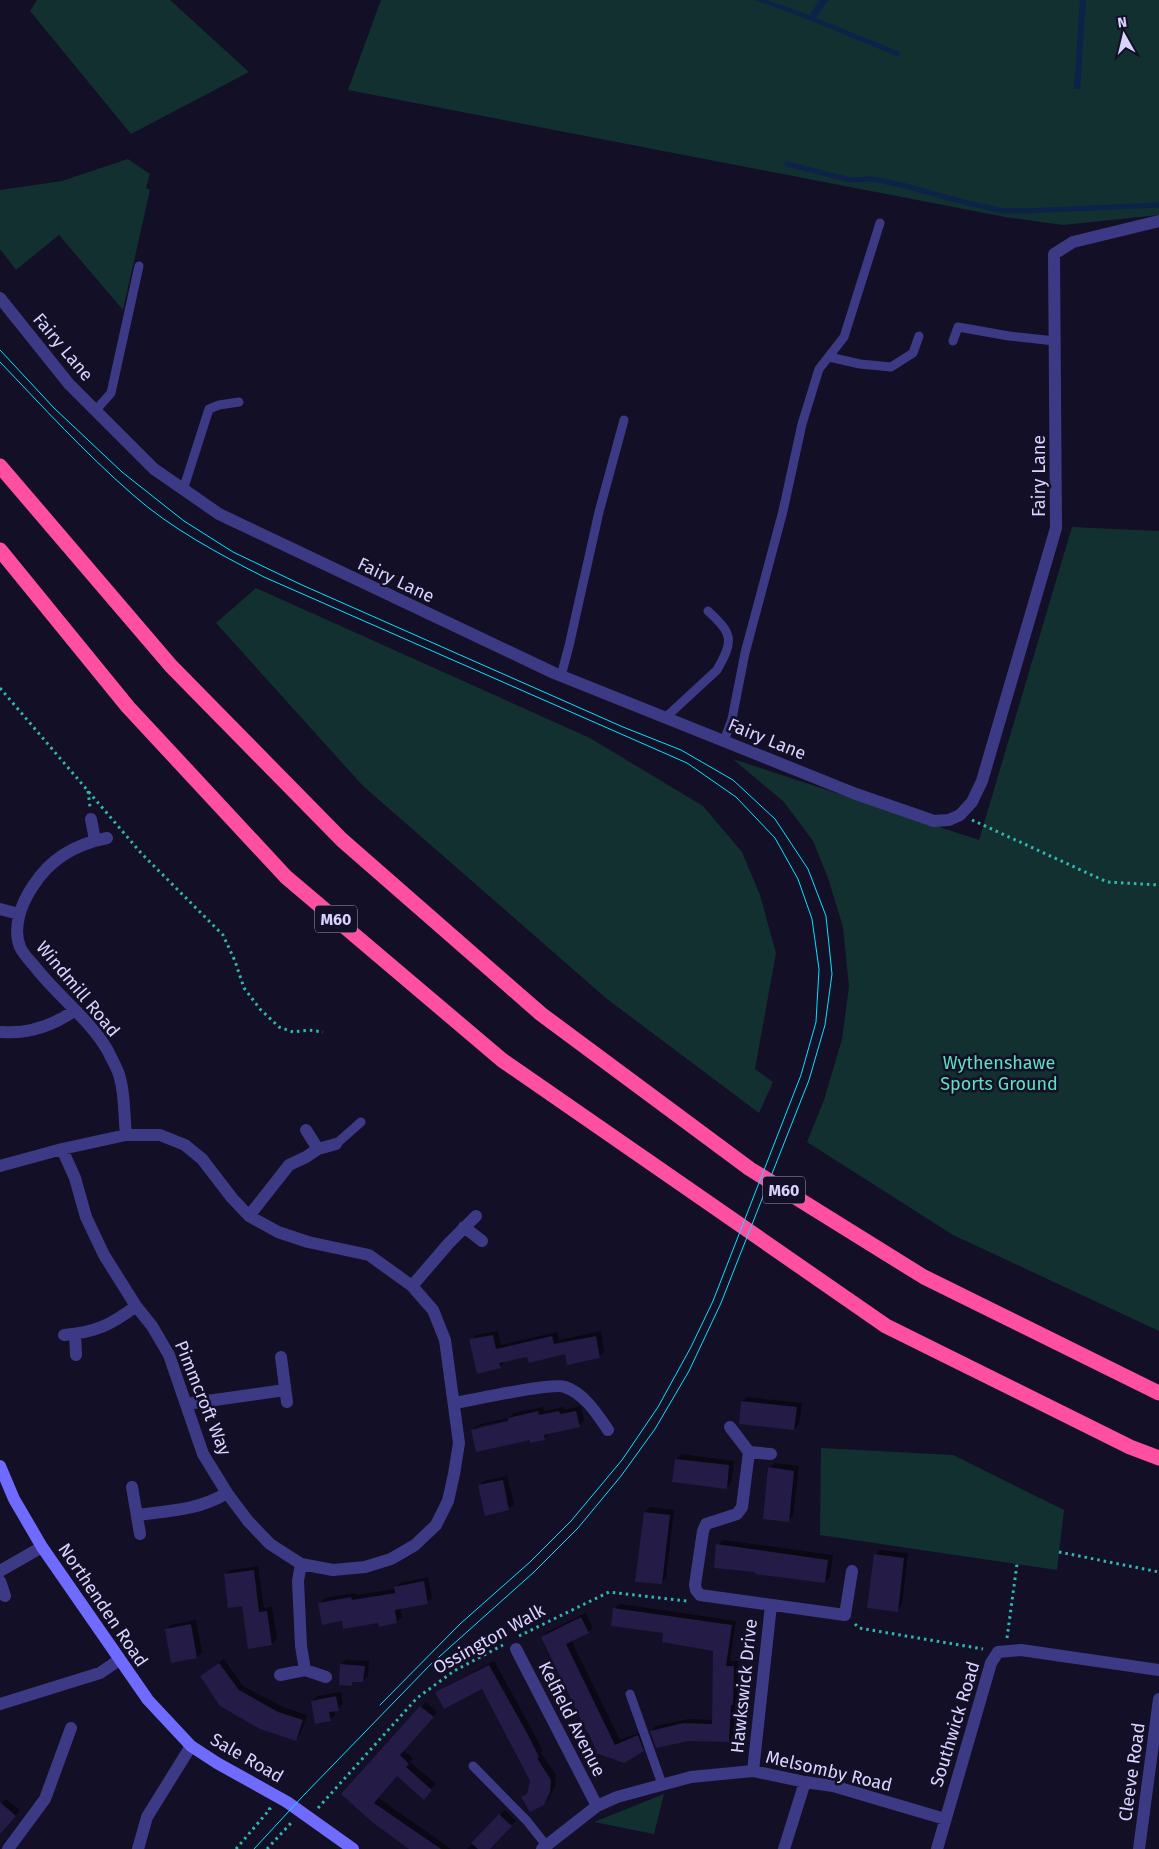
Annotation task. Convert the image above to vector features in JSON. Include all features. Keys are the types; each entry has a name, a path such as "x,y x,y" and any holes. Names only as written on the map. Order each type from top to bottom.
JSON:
{"highway":[{"name":"M60","path":"0,466 171,666 342,840 541,1014 750,1169 916,1272 1159,1393"},
{"name":"M60","path":"0,550 128,707 286,877 502,1060 886,1326 1130,1447 1159,1458"}],"main road":[{"name":"Northenden Road","path":"0,1466 14,1499 42,1546 135,1684"},
{"name":"Sale Road","path":"135,1684 191,1746 217,1763 273,1794 353,1849"}],"street":[{"name":"Fairy Lane","path":"0,298 69,384 154,469 219,514 561,676 856,794 934,821 949,820 960,815 972,802 982,781 1056,528 1054,254 1073,242 1159,221"},
{"name":"Windmill Road","path":"91,820 101,839 66,852 37,879 27,894 20,914 18,936 20,947 42,976 98,1036 114,1063 121,1079 126,1135"},
{"path":"0,909 20,914"},
{"path":"2,1032 30,1031 60,1020 74,1011"},
{"path":"306,1130 318,1149"},
{"name":"Pimmcroft Way","path":"0,1166 62,1149 126,1135 160,1135 185,1145 202,1159 232,1198 249,1216 278,1232 308,1242 370,1255 412,1286 433,1310 445,1340 459,1442 448,1501 436,1525 415,1545 390,1559 365,1567 333,1570 301,1564 270,1544 248,1521 227,1493 203,1454 169,1355 152,1326 136,1306 104,1255 86,1217 75,1178 62,1149"},
{"path":"249,1216 290,1165 306,1158 318,1149 336,1144"},
{"path":"412,1286 476,1216"},
{"path":"464,1227 482,1241"},
{"path":"76,1355 70,1335 114,1323 136,1306"},
{"path":"186,1404 286,1396 281,1357"},
{"path":"455,1403 543,1387 564,1386 580,1395 592,1407 608,1430"},
{"path":"730,1427 749,1452 742,1506 737,1514 706,1524 703,1531 695,1585 700,1595 845,1615 852,1571"},
{"path":"749,1452 771,1454"},
{"path":"132,1487 140,1534"},
{"path":"138,1514 191,1508 212,1502 227,1493"},
{"name":"Northenden Road","path":"0,1571 42,1546"},
{"path":"301,1564 298,1581 301,1646 306,1670"},
{"path":"0,1581 5,1596"},
{"name":"Hawkswick Drive","path":"753,1771 770,1605"},
{"name":"Kelfield Avenue","path":"514,1644 597,1806"},
{"name":"Southwick Road","path":"937,1849 991,1663 1002,1652 1021,1650 1159,1670"},
{"path":"0,1704 100,1673 119,1660"},
{"path":"280,1675 306,1670 326,1677"},
{"name":"Cleeve Road","path":"1139,1849 1159,1699"},
{"path":"8,1849 45,1798 71,1728"},
{"path":"138,1849 147,1817 191,1746"},
{"name":"Melsomby Road","path":"544,1847 597,1806 617,1797 691,1778 753,1771 834,1786 945,1819"},
{"path":"784,1849 805,1782"}],"lane":[{"path":"724,741 732,719 745,653 783,510 802,424 819,369 844,337 880,223"},
{"path":"95,410 111,393 139,266"},
{"path":"954,341 958,327 1055,341"},
{"path":"829,357 891,368 913,353 920,336"},
{"path":"183,490 209,409 219,405 239,402"},
{"path":"561,676 599,512 624,420"},
{"path":"665,718 717,670 723,660 729,635 720,622 708,611"},
{"path":"336,1144 361,1122"},
{"path":"630,1694 662,1784"},
{"path":"473,1766 527,1821 544,1847"}],"path":[{"path":"0,688 141,854 223,935 235,961 244,988 260,1009 279,1027 293,1032 309,1030 323,1032"},
{"path":"960,815 1107,882 1159,885"},
{"path":"1059,1552 1159,1572"},
{"path":"845,1615 859,1628 1002,1652 1007,1633 1017,1564"},
{"name":"Ossington Walk","path":"514,1644 609,1592 690,1602 700,1595"},
{"name":"Ossington Walk","path":"310,1818 417,1698 454,1671 504,1644"},
{"path":"268,1849 291,1823 299,1828 310,1818"}],"green space":[{"path":"37,0 170,0 249,72 131,134 30,11"},
{"path":"381,0 1159,0 1159,215 1063,225 1005,217 348,90"},
{"path":"128,159 150,174 146,188 150,190 123,310 59,235 16,270 0,249 0,190 62,181"},
{"name":"Wythenshawe Sports Ground","path":"1072,527 1159,531 1159,1331 953,1235 807,1142 824,1100 842,1039 849,987 843,927 828,878 813,841 784,802 733,759 979,840"},
{"path":"256,588 590,738 703,806 742,852 760,895 776,953 755,1069 773,1082 759,1113 607,999 363,786 216,623"},
{"path":"821,1448 953,1455 1064,1510 1057,1570 820,1535"},
{"path":"664,1794 654,1834 594,1822"}],"water":[{"path":"755,0 767,0 809,15 820,0 828,0 816,18 900,52 899,57 807,19"},
{"path":"1080,0 1086,0 1080,89 1074,89"}],"building":[{"path":"493,1335 496,1349 552,1336 554,1344 596,1336 600,1358 567,1365 565,1354 529,1363 527,1357 499,1363 501,1368 477,1374 469,1339"},
{"path":"741,1401 797,1407 794,1430 739,1424"},
{"path":"538,1411 539,1415 559,1411 560,1414 576,1411 580,1427 544,1435 545,1440 530,1443 530,1440 476,1452 471,1430"},
{"path":"675,1459 729,1465 727,1489 672,1482"},
{"path":"768,1467 794,1471 789,1522 763,1519"},
{"path":"503,1480 509,1510 485,1516 478,1485"},
{"path":"644,1512 670,1515 662,1584 635,1582"},
{"path":"716,1544 828,1560 825,1583 755,1574 755,1572 714,1568"},
{"path":"874,1554 904,1558 898,1612 867,1608"},
{"path":"254,1570 259,1612 267,1611 272,1645 248,1649 242,1606 228,1608 224,1574"},
{"path":"424,1581 428,1604 395,1610 397,1623 379,1627 378,1623 343,1629 342,1621 322,1625 318,1603 351,1597 352,1600 395,1593 394,1587"},
{"path":"613,1608 732,1625 726,1666 734,1666 733,1705 731,1705 729,1742 689,1741 656,1748 650,1731 683,1723 712,1724 713,1651 662,1642 663,1633 611,1626"},
{"path":"581,1617 589,1633 566,1644 615,1745 638,1735 644,1751 624,1763 596,1753 588,1732 541,1637"},
{"path":"191,1624 197,1658 171,1663 165,1629"},
{"path":"219,1663 239,1690 278,1712 303,1720 296,1741 260,1729 220,1706 200,1676"},
{"path":"340,1664 365,1666 363,1682 352,1682 352,1686 339,1685"},
{"path":"489,1665 527,1733 539,1757 537,1758 551,1780 550,1792 544,1805 530,1812 521,1797 527,1794 530,1781 482,1689 444,1709 435,1692"},
{"path":"336,1696 339,1711 329,1712 331,1721 315,1724 311,1701"},
{"path":"420,1706 434,1717 400,1755 409,1764 406,1767 432,1790 424,1800 397,1776 374,1803 441,1849 409,1849 372,1822 341,1794"},
{"path":"0,1802 16,1816 0,1834"},
{"path":"499,1814 512,1826 490,1849 478,1849 471,1843"}],"waterway":[{"path":"787,164 850,180 872,179 906,186 1004,211 1159,205"}],"tram line":[{"path":"0,350 54,408 122,472 184,521 233,552 302,585 623,727 681,750 733,780 775,819 808,869 826,916 832,974 825,1025 809,1080 721,1303 689,1371 655,1429 621,1476 578,1528 534,1572 430,1665 254,1849"},
{"path":"0,362 64,429 115,478 162,518 195,540 264,577 687,763 736,797 775,838 798,879 812,919 819,969 816,1022 801,1075 713,1301 691,1347 658,1407 622,1460 571,1521 530,1562 460,1624 380,1705"}]}
